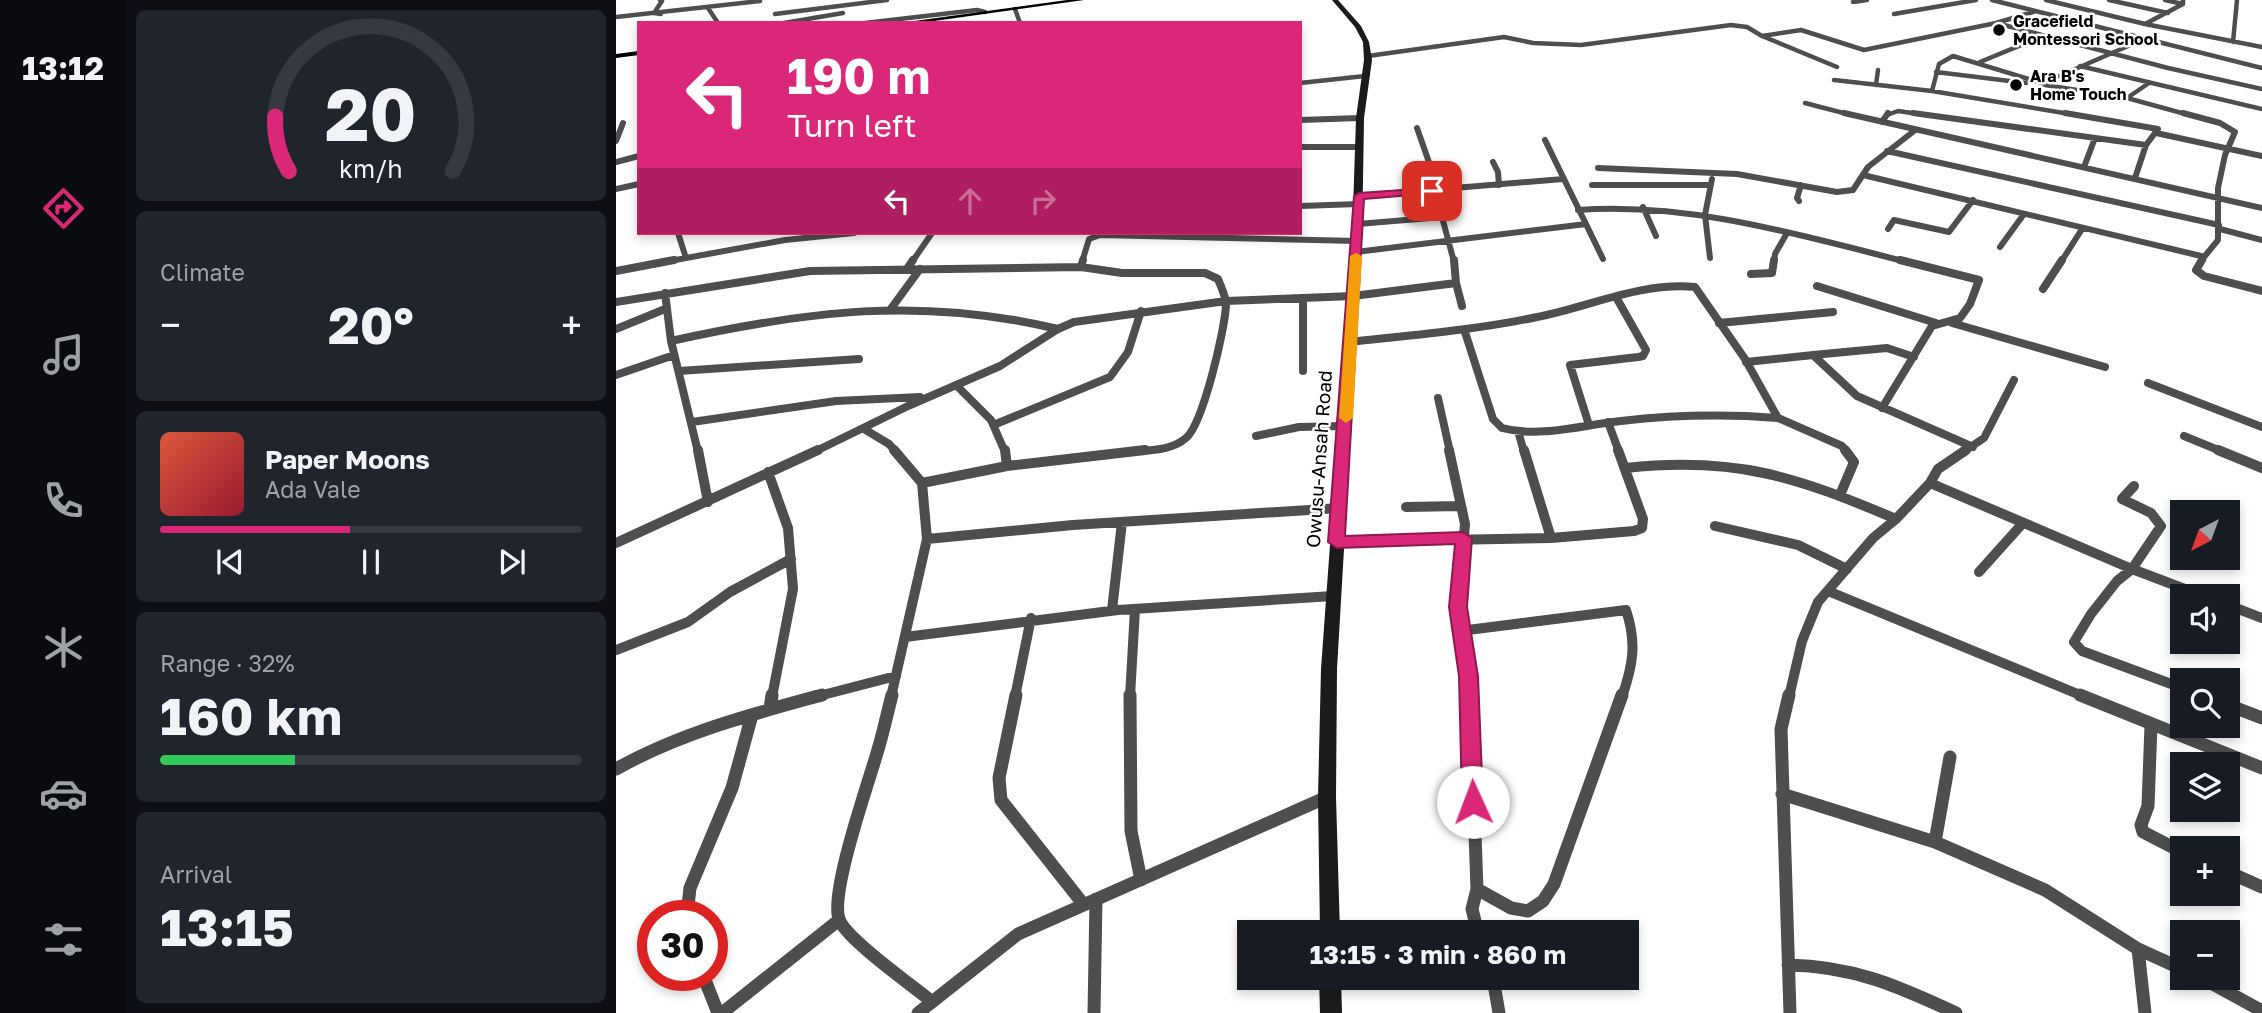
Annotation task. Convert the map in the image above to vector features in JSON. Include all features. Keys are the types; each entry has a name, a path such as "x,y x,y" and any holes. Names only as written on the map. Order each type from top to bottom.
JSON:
{"main road":[{"path":"919,21 1015,9 1047,2 1081,0"},
{"path":"616,54 637,54"}],"street":[{"path":"660,0 662,1 654,13 661,14"},
{"path":"694,0 699,8"},
{"path":"775,13 887,0"},
{"name":"Owusu-Ansah Road","path":"1329,920 1327,797 1333,596 1357,246 1360,118 1368,56 1366,42 1358,26 1335,0"},
{"path":"1853,2 1867,0"},
{"path":"1894,15 1976,0"},
{"path":"1992,0 2262,68"},
{"path":"2046,0 2154,26 2262,47"},
{"path":"2109,0 2168,13"},
{"path":"2165,0 2183,2"},
{"path":"2232,42 2237,0"},
{"path":"616,18 760,1 781,21"},
{"path":"2145,24 2183,2"},
{"path":"708,8 717,21"},
{"path":"1015,9 1019,21"},
{"path":"882,21 977,10 985,12"},
{"path":"1762,36 1801,30 1864,50 1996,23 2033,12"},
{"path":"794,21 843,13"},
{"path":"1996,23 2110,54 2262,89"},
{"path":"1368,56 1504,37 1551,45 1581,45 1737,25 1837,67"},
{"path":"2133,37 2154,26"},
{"path":"1980,62 2043,35"},
{"path":"1932,91 1939,65 1953,56 1980,62 2045,84 2143,40"},
{"path":"2080,66 2262,109"},
{"path":"1876,85 1878,70"},
{"path":"1936,72 2077,90"},
{"path":"1302,83 1365,76"},
{"path":"1834,80 1932,91 2151,126 2158,129 2146,145 2135,178"},
{"path":"1863,175 2201,256 2214,249 2219,227 2217,196 2226,149 2235,132 2228,126 2127,98 2149,83"},
{"path":"1805,103 1914,131 2262,208"},
{"path":"1882,122 1889,112 1898,111 2146,145"},
{"path":"1302,120 1360,118"},
{"path":"616,141 623,123"},
{"path":"1417,128 1431,168 1432,191"},
{"path":"1598,168 1715,173 1849,192 1887,151 1914,131"},
{"path":"2156,132 2262,156"},
{"path":"2084,167 2095,138"},
{"path":"1545,140 1602,259"},
{"path":"1302,147 1360,147"},
{"path":"1887,151 2219,227 2262,240"},
{"path":"616,162 637,157"},
{"path":"1493,162 1498,172 1499,185"},
{"path":"1710,258 1705,215 1709,185 1715,173"},
{"path":"1302,206 1563,179"},
{"path":"616,189 637,184"},
{"path":"1592,186 1709,185"},
{"path":"1799,201 1797,198 1801,185"},
{"path":"1888,229 1894,220 1949,232 1973,200"},
{"path":"1578,209 1643,207 1705,215 1979,281 1960,318 1952,323"},
{"path":"1643,207 1656,236"},
{"path":"2000,247 2024,214"},
{"path":"1358,224 1440,216 1444,218 1462,306"},
{"path":"1179,235 1357,246 1450,241 1586,224"},
{"path":"2043,289 2082,229"},
{"path":"1751,274 1772,273 1775,254 1787,233"},
{"path":"679,235 685,258"},
{"path":"770,235 772,242"},
{"path":"616,271 772,242 836,235"},
{"path":"907,269 931,235"},
{"path":"1081,267 1089,239 1140,235"},
{"path":"2201,256 2196,270 2199,273 2262,291"},
{"path":"616,302 810,271 1081,267 1111,273 1211,274 1218,279 1226,301 1216,365 1189,436 1180,444 1007,466 922,483"},
{"path":"890,310 920,269"},
{"path":"616,543 1019,356 1058,328 1083,320 1226,301 1353,296 1456,283"},
{"path":"1349,342 1464,329 1538,317 1650,290 1691,286 1699,290 1746,362 1777,418"},
{"path":"1817,286 1936,323 1952,323 2105,367"},
{"path":"665,293 671,341 692,422 708,502"},
{"path":"1303,298 1303,371"},
{"path":"1589,425 1570,366 1645,354 1638,332 1616,298"},
{"path":"616,329 665,309"},
{"path":"671,341 792,316 890,310 958,311 1058,328"},
{"path":"996,424 1101,383 1116,374 1125,361 1141,311"},
{"path":"1719,323 1833,312"},
{"path":"1882,408 1936,323"},
{"path":"1464,329 1478,363 1493,419 1502,428 1518,431 1699,413 1777,418 1843,446 1850,453 1854,462 1840,495"},
{"path":"1746,362 1878,348 1914,357"},
{"path":"616,375 674,355"},
{"path":"1813,355 1857,396 1973,447"},
{"path":"679,371 859,359"},
{"path":"1790,1013 1782,729 1802,641 1818,602 1873,538 1896,519 1930,483 1938,469 1984,438 2014,380"},
{"path":"2148,383 2262,427"},
{"path":"956,385 996,424 1002,436 1007,466"},
{"path":"692,422 836,401 928,397"},
{"path":"1438,398 1465,524 1458,607 1469,676 1476,889 1472,909 1475,920"},
{"path":"1337,542 1551,538 1634,531 1642,528 1643,519 1608,422"},
{"path":"1256,436 1299,427 1345,426"},
{"path":"864,429 889,444 922,483 927,539 878,751 853,831 838,902 839,920 850,935 931,1001"},
{"path":"1518,431 1551,538"},
{"path":"2184,436 2262,468"},
{"path":"1626,468 1672,463 1715,464 1780,476 1840,495 1896,519"},
{"path":"768,472 783,511 791,559 792,603 780,646 770,709"},
{"path":"1930,483 2172,584"},
{"path":"2134,486 2122,499 2151,513 2158,518 2161,526 2132,569 2117,581 2091,614 2074,642 2082,651 2170,684"},
{"path":"1406,507 1460,506"},
{"path":"927,539 1122,522 1340,508"},
{"path":"1112,610 1122,522"},
{"path":"1979,572 2022,523"},
{"path":"1716,526 1798,545 1847,569"},
{"path":"616,650 688,622 730,592 791,559"},
{"path":"1828,591 2151,725 2262,768"},
{"path":"905,637 1031,618 1112,610 1243,598 1333,596"},
{"path":"1135,608 1128,722 1131,831 1141,880"},
{"path":"1460,631 1626,610 1634,634 1631,671 1554,884 1543,901 1528,911 1511,908 1476,889"},
{"path":"2240,610 2262,618"},
{"path":"1031,618 999,778 1001,800 1090,902 1094,1013"},
{"path":"616,769 655,747 770,709 896,676"},
{"path":"2240,710 2262,718"},
{"path":"687,900 732,790 752,715"},
{"path":"2151,725 2148,806 2141,825 2143,832 2170,846"},
{"path":"1935,842 1950,757"},
{"path":"1782,794 1935,842 2045,890 2138,949 2170,964"},
{"path":"918,1013 1018,934 1327,797"},
{"path":"2240,877 2262,887"},
{"path":"710,991 720,1013 839,920"},
{"path":"2138,949 2145,1013"},
{"path":"1788,965 1815,964 1866,972 1956,1013"},
{"path":"1330,990 1331,1013"},
{"path":"1495,990 1499,1013"},
{"path":"2224,990 2262,1011"}],"slow traffic":[{"path":"1346,418 1356,256"}],"place":[{"name":"Gracefield Montessori School","path":"1999,30"},
{"name":"Ara B's Home Touch","path":"2016,85"}],"route":[{"path":"1432,191 1359,196 1337,542 1463,538 1458,607 1469,676 1473,802"}]}
